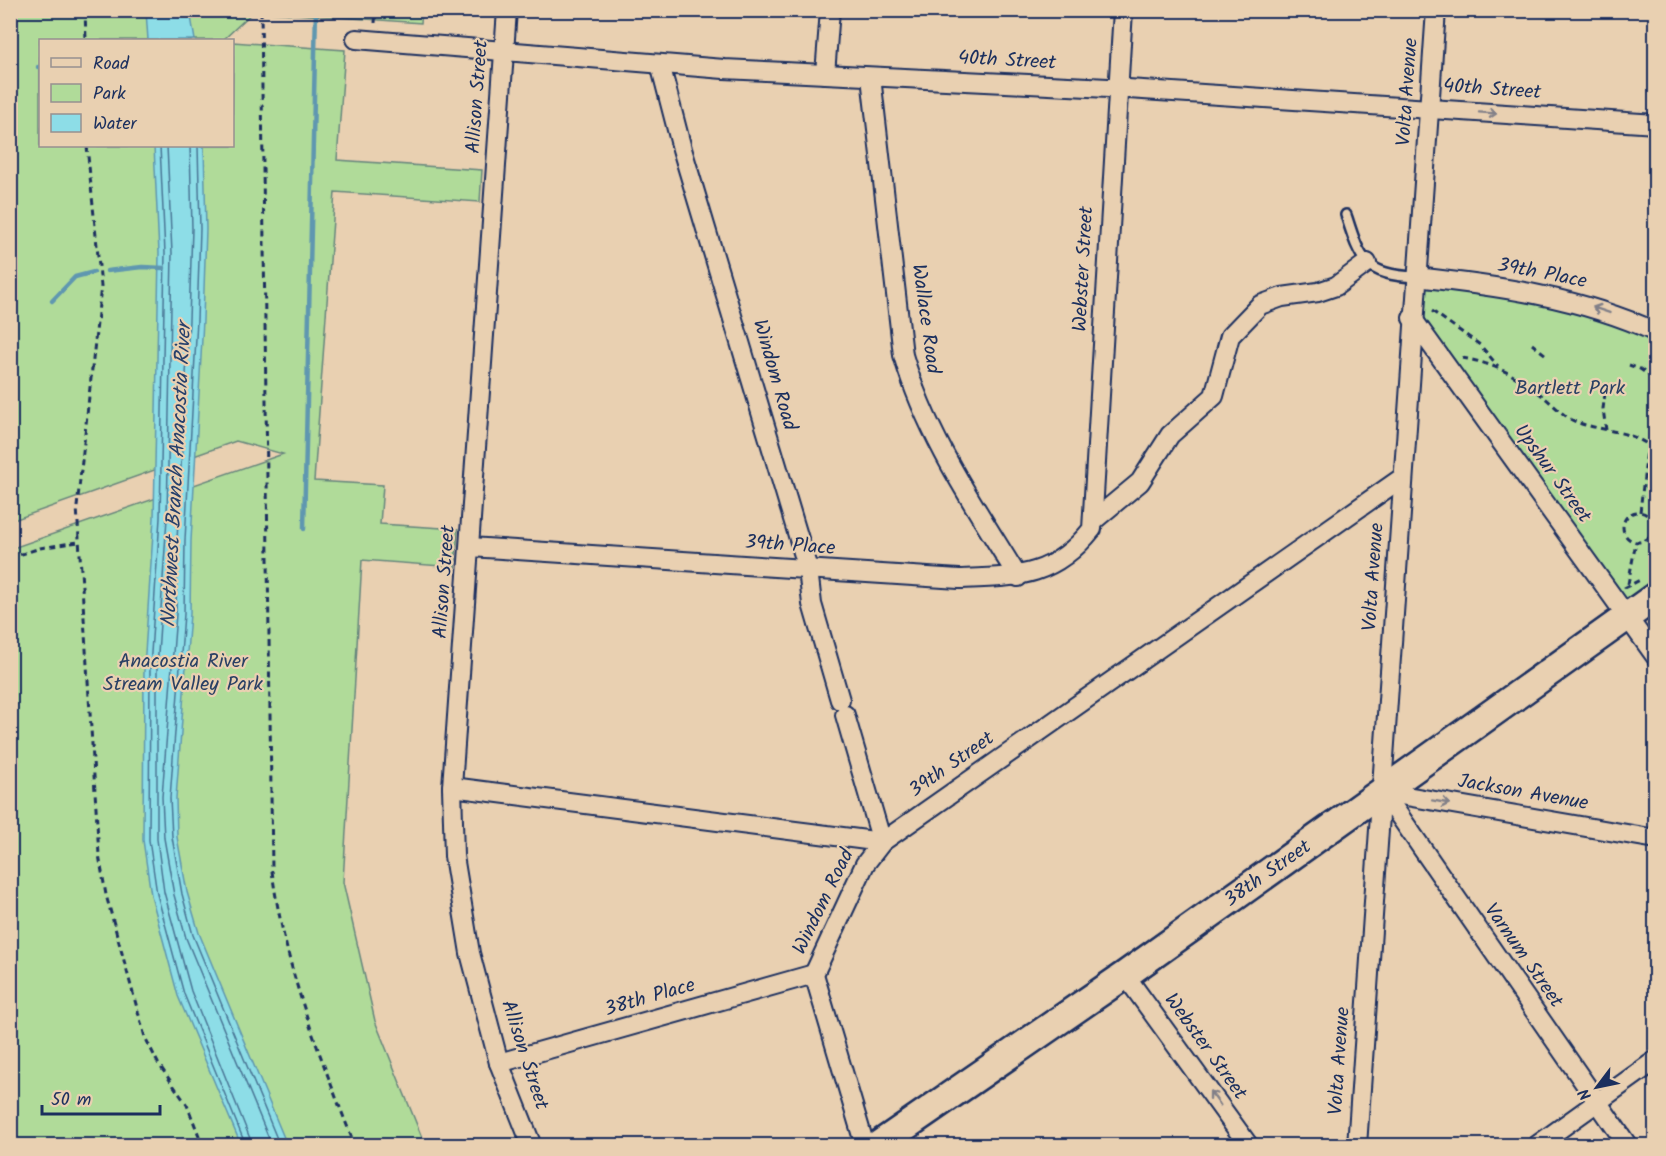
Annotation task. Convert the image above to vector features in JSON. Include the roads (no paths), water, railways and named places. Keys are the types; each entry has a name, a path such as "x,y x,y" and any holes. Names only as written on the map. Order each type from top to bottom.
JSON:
{"main road":[{"name":"38th Street","path":"877,1146 1125,975 1627,616 1652,586"}],"street":[{"name":"Allison Street","path":"507,10 452,787 454,856 470,953 499,1063 532,1146"},
{"path":"825,74 830,10"},
{"name":"Webster Street","path":"1093,525 1123,10"},
{"name":"Volta Avenue","path":"1357,1146 1383,792 1412,318 1436,10"},
{"name":"40th Street","path":"356,39 660,64 1117,89 1656,124"},
{"name":"Windom Road","path":"660,64 682,149 808,569 812,604 882,842 865,864 814,974 865,1146"},
{"name":"Wallace Road","path":"872,77 903,356 912,385 943,456 1018,577"},
{"name":"39th Place","path":"470,548 959,579 1018,577 1053,564 1071,553 1093,525 1140,482 1170,435 1215,396 1230,336 1260,305 1282,297 1318,292 1336,286 1367,263"},
{"name":"39th Place","path":"1416,276 1525,292 1579,303 1656,332"},
{"name":"Upshur Street","path":"1412,318 1656,657"},
{"name":"39th Street","path":"882,842 1403,477"},
{"path":"452,787 882,842"},
{"name":"Jackson Avenue","path":"1383,792 1656,838"},
{"name":"Varnum Street","path":"1383,792 1628,1146"},
{"name":"38th Place","path":"499,1063 814,974"},
{"name":"Webster Street","path":"1125,975 1249,1146"},
{"path":"1536,1146 1656,1060"}],"lane":[{"path":"1346,215 1358,254 1367,263 1397,276 1416,276"}],"water":[{"path":"146,11 190,11 195,39 148,39"},
{"name":"Northwest Branch Anacostia River","path":"154,147 204,147 206,229 203,320 191,541 190,614 176,798 177,837 187,892 199,933 287,1145 241,1145 178,996 151,895 143,840 144,668 154,518 159,253"}],"waterway":[{"path":"304,529 316,10"},
{"path":"107,271 142,267 164,268"},
{"path":"52,301 75,277 94,272"}],"park label":[{"name":"Bartlett Park","path":"1570,389"},
{"name":"Anacostia River Stream Valley Park","path":"183,674"}]}
